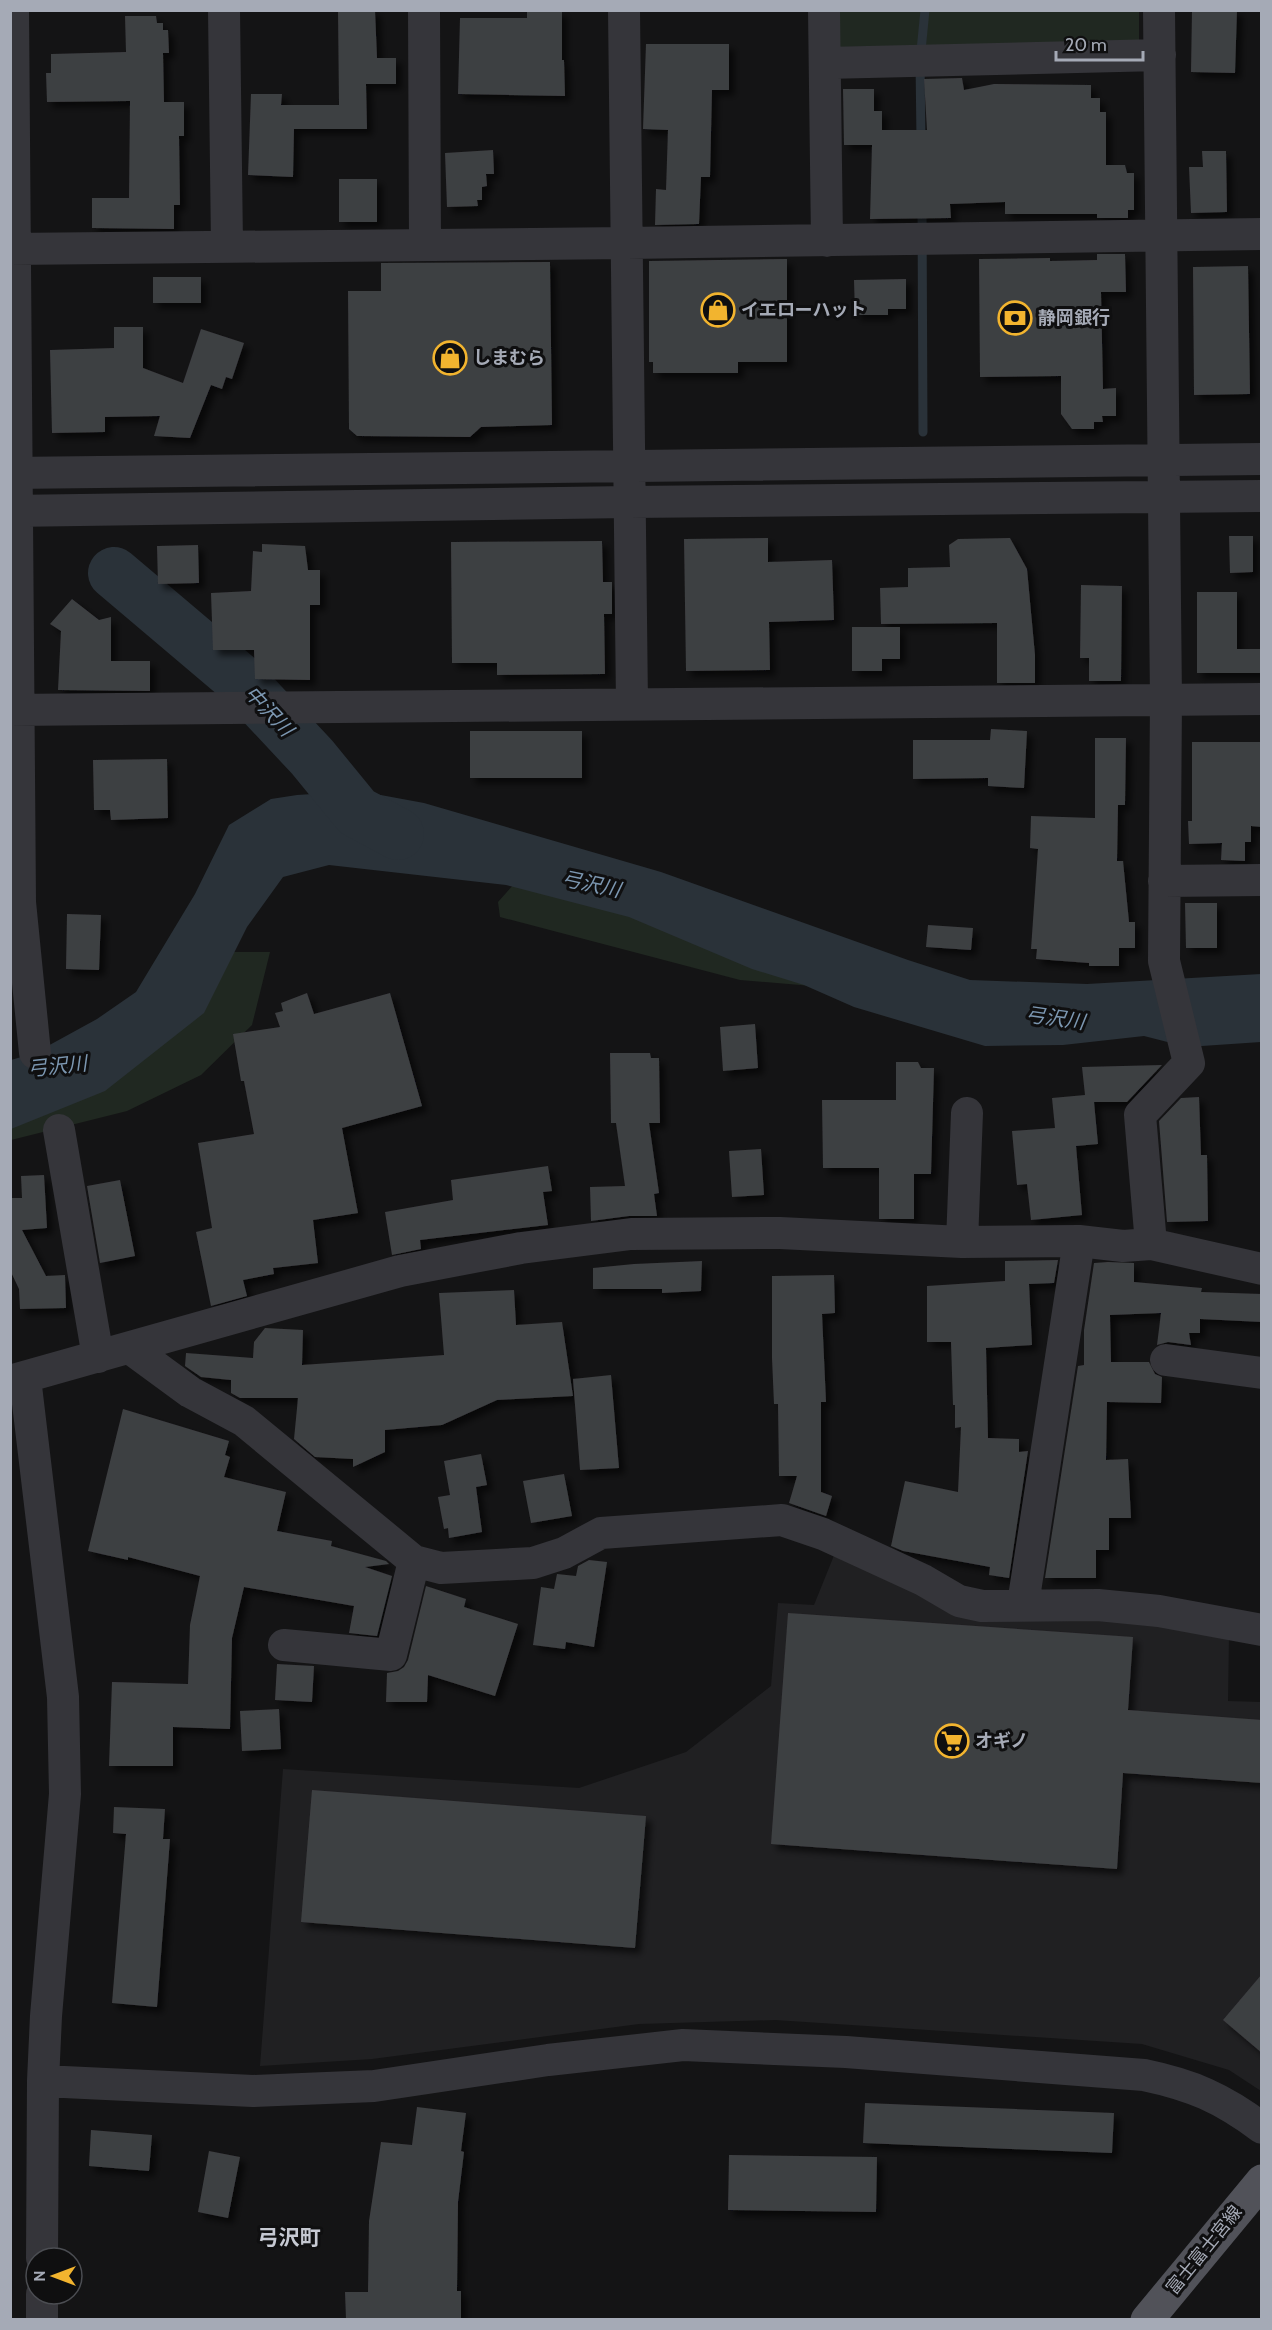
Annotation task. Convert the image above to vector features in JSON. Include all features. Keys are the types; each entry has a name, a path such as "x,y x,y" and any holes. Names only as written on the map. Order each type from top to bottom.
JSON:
{"main road":[{"name":"富士富士宮線","path":"1148,2319 1262,2181"}],"street":[{"path":"13,10 15,902 35,1053"},
{"path":"224,10 227,246"},
{"path":"424,10 425,244"},
{"path":"624,10 628,466 633,704"},
{"path":"824,10 827,241"},
{"path":"1151,1244 1140,1115 1190,1063 1164,961 1166,700 1159,10"},
{"path":"825,63 1160,55"},
{"path":"13,248 827,241 1262,234"},
{"path":"13,473 1262,459"},
{"path":"14,511 1262,496"},
{"path":"15,710 1262,699"},
{"path":"1164,881 1262,880"},
{"path":"962,1242 967,1113"},
{"path":"59,1130 98,1357"},
{"path":"42,2246 43,2081 46,2016 65,1794 63,1697 18,1380 400,1271 520,1248 620,1235 780,1233 962,1242 1079,1241 1123,1246 1151,1244 1262,1269"},
{"path":"1023,1604 1079,1241"},
{"path":"130,1348 190,1392 244,1421 414,1561 441,1568 533,1563 564,1553 601,1533 782,1520 823,1534 922,1580 959,1601 982,1606 1098,1605 1159,1611 1262,1630"},
{"path":"1166,1360 1262,1373"},
{"path":"284,1645 391,1655 414,1561"},
{"path":"43,2081 253,2091 374,2086 548,2060 683,2045 846,2052 1144,2075 1207,2093 1262,2128"}],"shaded area":[{"path":"839,11 1139,11 1139,44 840,47"},
{"path":"565,879 812,986 740,980 500,917 498,902 513,885"},
{"path":"230,952 270,952 252,1025 201,1075 127,1111 11,1140 10,1099"},
{"path":"835,1553 964,1613 1120,1615 1229,1637 1228,1701 1261,1702 1261,2091 1229,2070 1142,2044 775,2020 639,2024 372,2059 260,2066 283,1769 579,1788 686,1752 771,1686 778,1603 814,1605"}],"water":[{"name":"弓沢川","path":"359,791 424,803 661,872 970,980 1087,984 1261,974 1261,1042 1187,1047 1144,1036 1063,1045 985,1046 854,1007 804,985 752,969 629,917 506,885 329,865 283,877 247,927 204,1013 105,1091 11,1129 11,1060 35,1053 97,1019 136,992 195,894 229,825 271,799"}],"building":[{"path":"338,10 375,10 377,58 396,58 396,84 366,84 367,129 294,129 293,177 248,175 251,94 282,94 281,105 339,105"},
{"path":"1192,10 1237,10 1235,73 1191,72"},
{"path":"527,11 562,11 565,96 458,94 460,18 527,18"},
{"path":"125,16 156,16 157,23 163,23 163,30 168,30 169,53 163,53 164,102 184,102 184,136 179,136 180,205 174,205 174,229 92,228 92,198 129,198 130,101 47,102 46,73 51,73 51,54 126,52"},
{"path":"646,44 729,44 729,90 712,90 710,177 701,177 699,224 655,225 656,189 666,190 668,130 643,129"},
{"path":"962,78 964,90 994,84 1091,85 1091,98 1100,98 1100,112 1106,112 1106,165 1125,165 1127,173 1134,173 1134,210 1128,210 1128,218 1097,218 1097,214 1005,214 1005,202 950,204 951,218 870,219 872,145 844,145 843,89 874,89 874,111 882,111 882,130 927,130 924,79"},
{"path":"493,150 494,174 486,174 487,186 482,187 482,200 477,200 478,206 447,207 445,153"},
{"path":"1202,151 1226,151 1227,212 1191,213 1189,167 1203,167"},
{"path":"339,179 377,179 377,222 339,222"},
{"path":"1097,254 1125,254 1126,292 1101,292 1103,389 1116,388 1116,416 1102,416 1103,422 1094,422 1094,429 1072,429 1061,414 1061,376 980,377 979,259 1097,260"},
{"name":"イエローハット","path":"787,259 787,362 738,362 738,373 653,373 653,362 649,362 649,261"},
{"name":"しまむら","path":"550,262 552,425 481,427 470,437 357,436 349,429 348,291 381,291 381,263"},
{"path":"1248,266 1250,394 1194,395 1193,267"},
{"path":"153,277 201,277 201,303 153,303"},
{"path":"906,279 906,309 888,309 888,315 855,315 854,280"},
{"path":"114,327 143,327 143,368 183,383 201,329 244,343 232,379 226,377 222,389 211,385 190,438 154,436 160,416 105,417 105,432 52,433 50,350 114,348"},
{"path":"1229,536 1253,536 1253,572 1230,573"},
{"path":"768,538 768,562 832,560 834,620 769,622 770,670 686,671 684,539"},
{"path":"1010,538 1027,569 1035,655 1035,683 997,683 997,623 881,624 880,588 908,587 908,568 950,567 949,545 958,539"},
{"path":"602,541 603,582 612,582 612,614 604,614 605,674 497,675 497,663 452,663 451,542"},
{"path":"262,544 305,546 308,570 320,570 320,605 310,605 310,680 255,679 254,650 213,650 211,593 251,591 253,551 262,552"},
{"path":"198,545 199,583 158,584 157,546"},
{"path":"1081,585 1122,586 1121,681 1089,681 1089,658 1080,658"},
{"path":"1197,592 1237,592 1237,649 1262,649 1262,673 1197,673"},
{"path":"72,599 99,620 111,617 111,661 150,661 150,691 58,690 61,631 50,624"},
{"path":"852,627 900,627 900,659 882,659 882,671 852,671"},
{"path":"991,729 1027,731 1024,788 988,786 988,778 913,779 913,740 990,740"},
{"path":"470,731 582,731 582,778 470,778"},
{"path":"1095,738 1126,738 1125,805 1118,805 1117,861 1123,861 1129,922 1135,922 1135,948 1119,948 1119,966 1089,966 1089,963 1036,959 1037,949 1031,949 1038,849 1030,848 1031,816 1095,818"},
{"path":"1192,742 1262,742 1262,827 1251,826 1251,842 1245,842 1245,861 1221,860 1222,843 1189,844 1188,821 1192,821"},
{"path":"167,759 168,818 111,820 110,810 94,810 93,760"},
{"path":"1185,903 1217,903 1217,948 1186,948"},
{"path":"67,914 101,915 99,970 66,969"},
{"path":"928,925 973,928 971,950 926,947"},
{"path":"307,993 314,1014 390,993 422,1106 342,1128 358,1213 313,1220 318,1263 273,1268 274,1274 243,1280 247,1296 211,1306 196,1232 212,1228 198,1143 254,1134 244,1081 241,1081 233,1034 280,1027 275,1013 283,1011 281,1003"},
{"path":"755,1024 758,1068 723,1071 720,1027"},
{"path":"610,1053 650,1053 651,1058 659,1058 660,1123 649,1123 659,1193 654,1194 657,1216 629,1216 591,1221 590,1187 625,1186 616,1123 611,1123"},
{"path":"896,1062 918,1062 921,1068 934,1068 931,1174 914,1174 914,1219 879,1219 879,1168 823,1168 822,1100 896,1100"},
{"path":"1162,1065 1127,1102 1094,1102 1098,1144 1076,1146 1082,1215 1031,1220 1027,1184 1017,1185 1012,1131 1055,1128 1052,1098 1085,1095 1082,1067"},
{"path":"1199,1097 1201,1155 1207,1155 1208,1221 1167,1222 1159,1121 1181,1098"},
{"path":"761,1149 764,1195 732,1197 729,1151"},
{"path":"548,1166 552,1191 543,1192 548,1225 420,1240 421,1249 392,1255 385,1212 453,1200 451,1180"},
{"path":"44,1175 47,1228 22,1230 46,1276 65,1275 66,1308 20,1309 19,1289 10,1270 10,1198 22,1198 21,1176"},
{"path":"120,1180 135,1256 100,1263 87,1186"},
{"path":"1058,1260 1054,1283 1029,1284 1032,1345 986,1348 988,1438 1019,1439 1019,1452 1028,1451 1009,1578 989,1575 990,1567 903,1551 891,1546 905,1481 958,1492 961,1427 955,1428 951,1342 927,1342 927,1286 1005,1281 1005,1261"},
{"path":"702,1261 701,1291 662,1293 662,1289 593,1289 593,1268"},
{"path":"1094,1263 1134,1263 1134,1282 1202,1288 1201,1292 1262,1294 1262,1322 1200,1319 1200,1333 1189,1333 1191,1345 1168,1342 1157,1345 1161,1313 1110,1315 1111,1362 1149,1362 1155,1374 1162,1377 1161,1403 1107,1402 1106,1460 1128,1459 1131,1518 1109,1518 1109,1550 1096,1550 1096,1578 1045,1578 1078,1366 1084,1365 1084,1330"},
{"path":"834,1275 835,1313 822,1314 826,1402 821,1402 821,1492 832,1496 826,1516 789,1503 797,1476 779,1476 778,1404 774,1404 772,1358 772,1276"},
{"path":"514,1290 516,1325 562,1322 573,1396 497,1400 442,1425 385,1430 385,1452 353,1467 353,1459 315,1457 294,1439 298,1398 240,1398 231,1393 231,1380 201,1377 185,1366 186,1353 253,1358 254,1342 265,1328 303,1330 302,1365 444,1355 439,1293"},
{"path":"611,1375 619,1468 580,1470 573,1379"},
{"path":"123,1409 229,1441 225,1455 230,1457 224,1477 286,1492 277,1531 332,1541 331,1546 386,1561 389,1564 365,1567 392,1576 377,1636 349,1633 354,1606 244,1587 232,1638 230,1729 173,1727 173,1766 109,1766 112,1682 188,1684 190,1625 200,1576 128,1557 128,1560 88,1551"},
{"path":"481,1454 487,1485 476,1487 482,1532 449,1538 448,1528 444,1529 438,1497 450,1495 444,1461"},
{"path":"564,1474 572,1516 531,1523 523,1481"},
{"path":"589,1560 607,1562 594,1647 566,1642 565,1649 533,1645 541,1587 554,1589 557,1574 576,1576 578,1566"},
{"path":"426,1586 466,1599 464,1607 518,1624 495,1696 428,1675 427,1702 386,1702 387,1673 398,1671 408,1660"},
{"name":"オギノ","path":"788,1613 1133,1637 1128,1710 1262,1720 1262,1783 1123,1773 1117,1869 771,1844"},
{"path":"277,1664 314,1666 312,1702 275,1700"},
{"path":"279,1709 281,1749 242,1751 240,1711"},
{"path":"312,1790 646,1816 635,1948 301,1922"},
{"path":"114,1807 165,1809 163,1839 170,1839 157,2007 112,2003 126,1834 113,1833"},
{"path":"1262,1974 1262,2053 1223,2020"},
{"path":"865,2103 1114,2113 1112,2153 863,2143"},
{"path":"417,2107 466,2113 458,2202 457,2291 461,2291 461,2319 346,2319 345,2292 368,2292 369,2221 381,2142 412,2145"},
{"path":"91,2130 152,2135 149,2171 89,2166"},
{"path":"209,2151 240,2157 228,2218 198,2212"},
{"path":"729,2155 877,2157 876,2212 728,2210"}],"waterway":[{"path":"921,141 920,61 925,10"},
{"path":"922,206 923,432"},
{"name":"中沢川","path":"114,573 238,678 312,757 357,812 398,834"}],"place":[{"name":"イエローハット","path":"718,310"},
{"name":"静岡銀行","path":"1015,318"},
{"name":"しまむら","path":"450,358"},
{"name":"オギノ","path":"952,1741"}],"district":[{"name":"弓沢町","path":"289,2238"}]}
